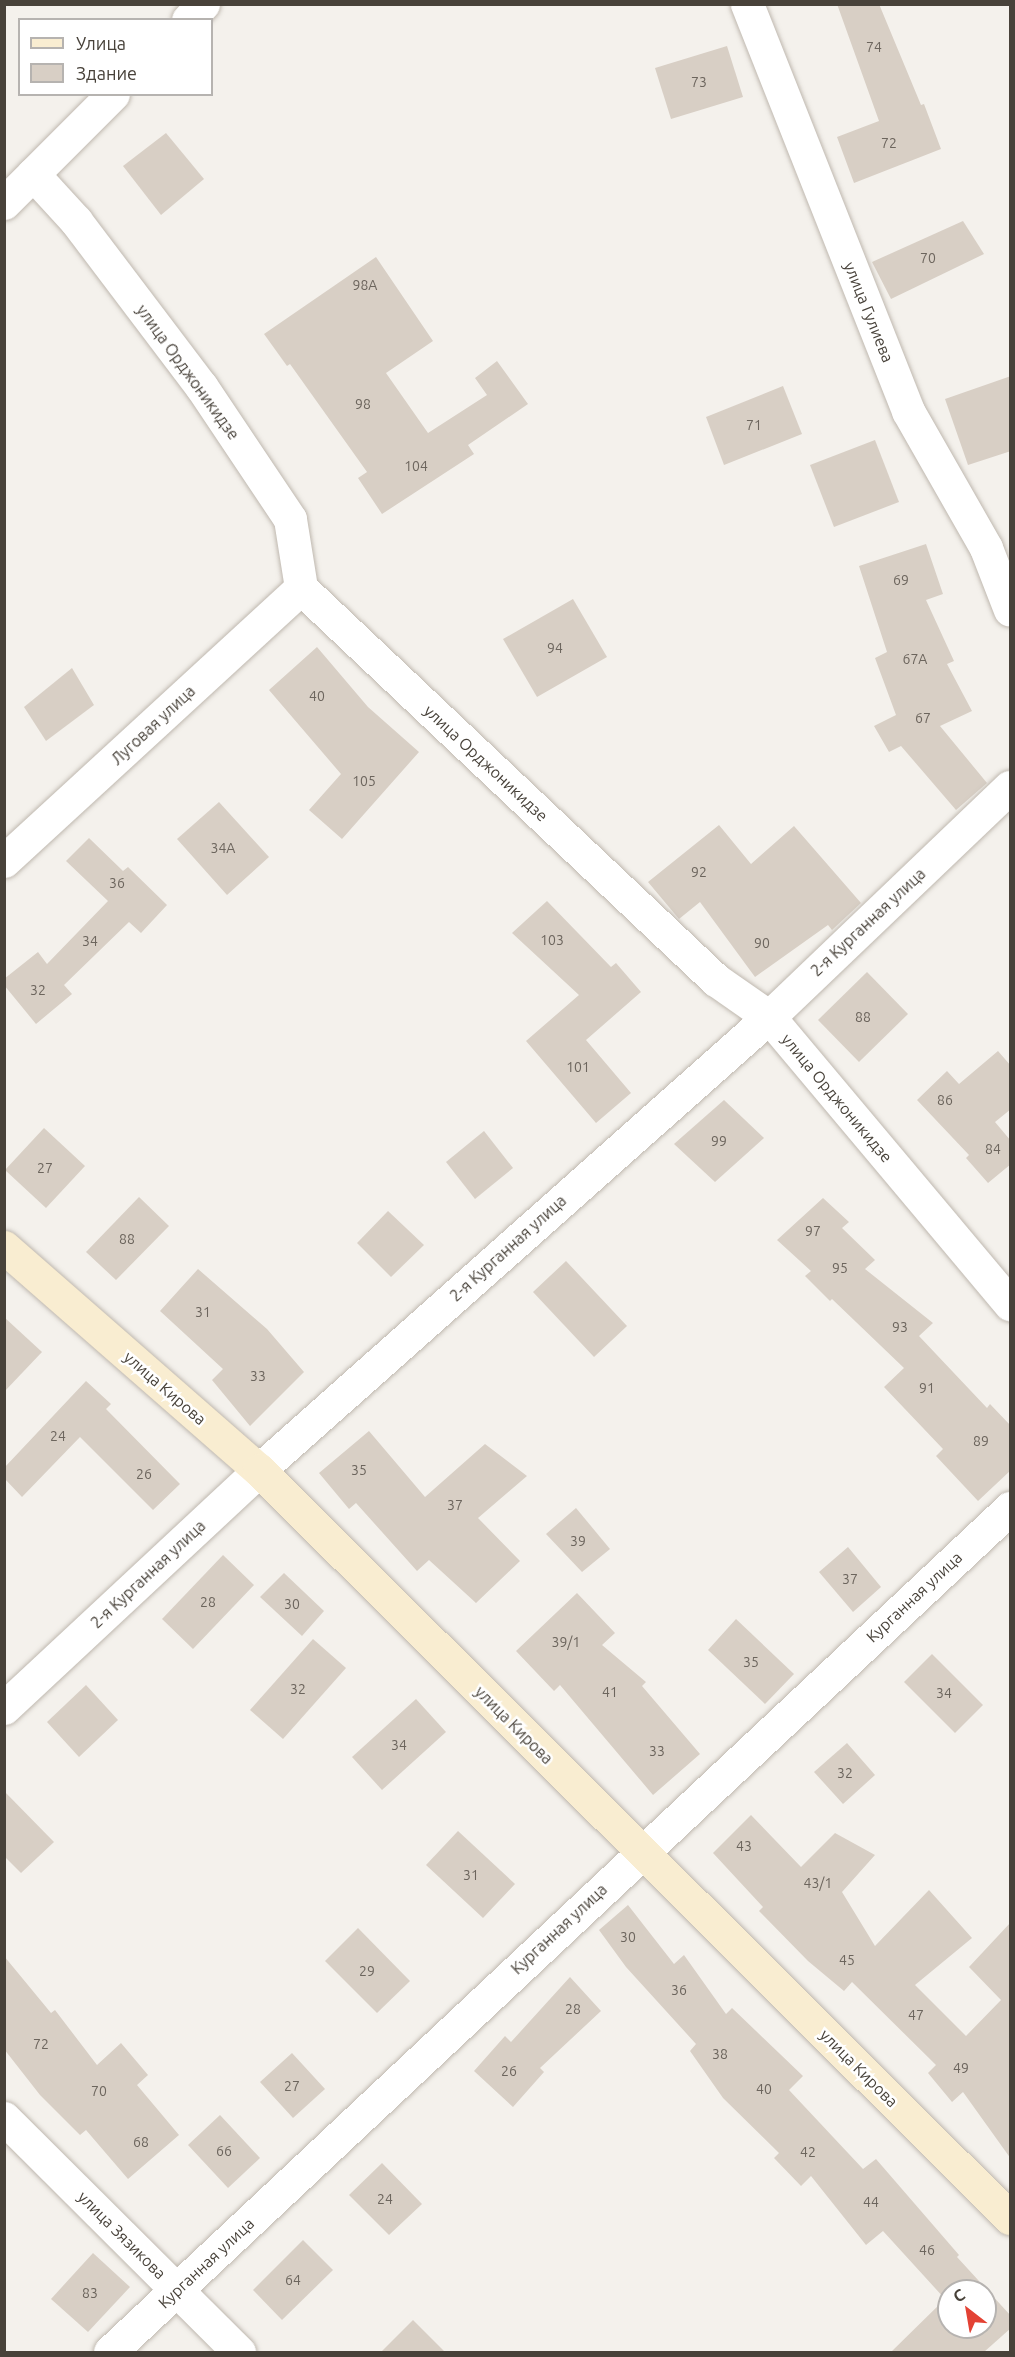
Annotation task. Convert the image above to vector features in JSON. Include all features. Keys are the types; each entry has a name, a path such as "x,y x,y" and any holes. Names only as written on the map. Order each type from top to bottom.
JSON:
{"street":[{"path":"190,18 203,4"},
{"name":"улица Гулиева","path":"747,4 908,411 998,543 1011,609"},
{"path":"4,203 111,96"},
{"name":"улица Орджоникидзе","path":"33,174 76,221 201,386 290,519 301,588 716,980 769,1017 1011,1304"},
{"name":"Луговая улица","path":"4,861 301,588"},
{"name":"2-я Курганная улица","path":"4,1708 259,1470 769,1017 1011,788"},
{"name":"улица Кирова","path":"4,1247 259,1470 1011,2218"},
{"name":"Курганная улица","path":"110,2352 1011,1508"},
{"name":"улица Зязикова","path":"4,2118 239,2352"}],"building":[{"path":"837,4 879,4 921,105 924,104 941,149 854,183 837,137 879,121"},
{"path":"727,46 743,97 671,119 655,68"},
{"path":"166,133 204,179 161,215 123,166"},
{"path":"963,221 984,254 891,299 872,262"},
{"path":"376,257 433,341 386,373 428,433 487,395 475,378 497,361 528,404 468,445 474,454 382,514 358,478 367,472 290,364 287,366 264,334"},
{"path":"1011,376 1011,451 968,465 945,399"},
{"path":"783,386 802,434 724,465 706,417"},
{"path":"875,440 899,502 834,527 810,465"},
{"path":"926,544 943,594 926,600 954,661 947,664 972,711 940,726 987,783 956,810 901,746 889,752 874,726 896,715 875,658 887,652 859,566"},
{"path":"573,599 607,657 537,697 503,639"},
{"path":"317,647 368,707 419,752 342,839 309,810 341,774 269,690"},
{"path":"72,668 94,705 46,741 24,707"},
{"path":"219,802 269,857 227,895 177,839"},
{"path":"719,825 751,864 794,826 861,903 832,930 828,925 755,977 700,902 679,919 648,882"},
{"path":"89,838 123,871 128,867 167,905 141,933 129,922 64,985 72,994 36,1024 4,985 4,979 38,952 47,964 108,901 66,861"},
{"path":"547,901 611,967 616,963 641,992 586,1040 631,1093 596,1123 526,1041 579,995 512,933"},
{"path":"867,972 908,1014 859,1062 818,1020"},
{"path":"998,1051 1011,1066 1011,1109 995,1122 1011,1141 1011,1164 988,1183 966,1158 969,1155 917,1100 947,1071 959,1084"},
{"path":"724,1100 764,1138 715,1182 674,1144"},
{"path":"44,1128 85,1166 46,1208 5,1170"},
{"path":"484,1131 513,1168 475,1199 446,1162"},
{"path":"139,1197 169,1226 116,1280 86,1252"},
{"path":"823,1198 849,1222 842,1228 875,1260 865,1269 933,1323 919,1336 987,1408 990,1404 1011,1426 1011,1470 978,1501 936,1456 943,1449 884,1387 904,1368 805,1276 811,1271 777,1240"},
{"path":"388,1211 424,1245 391,1277 357,1243"},
{"path":"566,1261 627,1326 594,1357 533,1292"},
{"path":"198,1269 267,1329 304,1372 250,1426 212,1380 223,1369 160,1311"},
{"path":"4,1317 42,1352 4,1392"},
{"path":"86,1381 111,1404 106,1409 180,1484 153,1510 80,1437 22,1497 4,1478 4,1468"},
{"path":"369,1431 425,1497 485,1444 527,1476 478,1518 520,1561 476,1603 429,1560 417,1571 356,1503 349,1509 319,1473"},
{"path":"576,1508 610,1549 582,1572 546,1534"},
{"path":"848,1547 881,1587 853,1612 819,1572"},
{"path":"223,1555 254,1585 193,1649 162,1619"},
{"path":"284,1573 324,1611 302,1636 260,1597"},
{"path":"577,1593 615,1633 602,1645 646,1682 642,1686 700,1754 653,1795 560,1685 554,1691 516,1651"},
{"path":"736,1619 794,1674 765,1704 708,1650"},
{"path":"313,1639 346,1668 283,1739 250,1710"},
{"path":"932,1654 983,1705 955,1733 904,1682"},
{"path":"86,1685 118,1720 79,1757 47,1722"},
{"path":"416,1699 446,1732 382,1790 352,1757"},
{"path":"847,1743 875,1775 843,1804 814,1772"},
{"path":"4,1791 54,1842 21,1873 4,1856"},
{"path":"751,1815 801,1867 835,1833 875,1855 842,1892 875,1946 929,1890 972,1938 915,1985 966,2036 1001,2000 969,1967 1011,1922 1011,2159 963,2092 952,2102 928,2073 936,2065 852,1982 844,1991 808,1961 759,1911 763,1907 713,1853"},
{"path":"458,1831 515,1884 483,1918 426,1865"},
{"path":"628,1905 674,1964 684,1955 726,2014 732,2008 803,2076 789,2090 863,2169 876,2159 977,2279 937,2279 937,2290 883,2231 866,2245 811,2176 801,2186 774,2158 779,2153 723,2098 690,2051 696,2044 626,1967 599,1930"},
{"path":"358,1928 410,1981 377,2013 325,1961"},
{"path":"4,1956 51,2013 55,2010 97,2065 121,2043 148,2075 137,2085 179,2135 128,2179 86,2130 80,2135 40,2095 4,2049"},
{"path":"570,1977 601,2011 540,2068 544,2072 513,2107 474,2071 505,2036 511,2042"},
{"path":"292,2053 325,2089 293,2118 260,2082"},
{"path":"220,2115 260,2158 228,2188 188,2145"},
{"path":"382,2163 422,2204 389,2235 349,2195"},
{"path":"303,2240 333,2270 282,2320 253,2290"},
{"path":"93,2253 130,2287 88,2332 51,2299"},
{"path":"997,2301 1011,2316 1011,2328 984,2352 891,2352 937,2307 937,2339 997,2339"},
{"path":"413,2320 445,2352 381,2352"}]}
